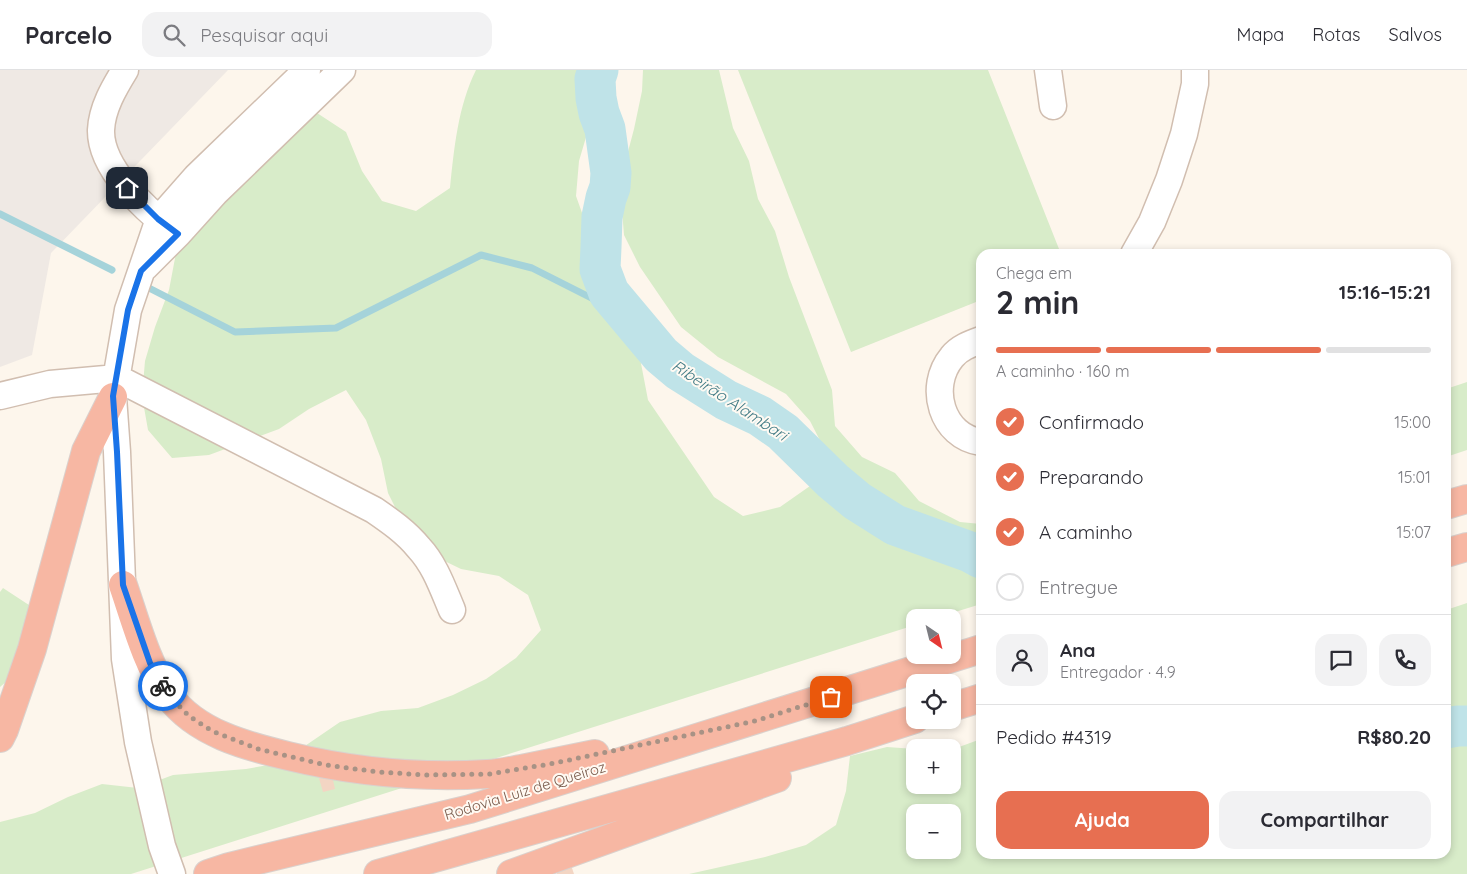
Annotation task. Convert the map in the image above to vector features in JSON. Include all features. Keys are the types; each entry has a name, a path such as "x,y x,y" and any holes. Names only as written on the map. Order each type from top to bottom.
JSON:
{"highway":[{"path":"0,738 32,649 86,451 115,387"},
{"path":"1451,504 1467,499"},
{"path":"1451,552 1467,547"},
{"path":"123,585 150,663 169,696 189,716 212,731 258,749 326,765 378,772 426,775 489,774 550,764 755,721"},
{"name":"Rodovia Luiz de Queiroz","path":"219,871 470,810 976,651"},
{"path":"961,704 976,700"},
{"path":"378,874 847,741 906,722"},
{"path":"511,874 772,781 847,741"}],"street":[{"path":"125,70 104,110 101,131 105,150 113,168 127,188 168,227"},
{"path":"172,874 162,846 138,742 125,659 115,387 128,310 141,271 196,177 306,70"},
{"path":"168,227 215,193 342,70"},
{"path":"1048,70 1053,106"},
{"path":"1137,249 1152,222 1169,180 1184,134 1195,84 1195,70"},
{"path":"976,342 966,345 952,357 943,372 939,389 941,407 949,422 962,435 976,440"},
{"path":"0,396 50,384 115,387 374,510 398,526 420,549 436,574 452,610"}],"shaded area":[{"path":"0,70 228,70 51,253 32,355 0,367"}],"green space":[{"path":"476,70 605,70 603,90 579,161 576,196 601,266 635,332 648,400 714,497 743,516 780,507 810,486 829,458 810,421 786,394 718,357 681,327 640,267 624,235 621,198 625,163 642,91 643,70 719,70 733,128 749,161 758,199 775,231 789,277 832,390 835,426 862,457 895,473 919,501 960,522 976,524 976,606 961,610 906,609 906,628 131,874 0,874 0,822 35,813 68,797 102,784 138,788 173,775 246,769 280,763 340,722 381,711 418,708 453,695 486,679 516,658 541,630 528,595 499,576 461,569 428,553 404,525 388,493 381,459 366,420 346,390 309,409 279,429 209,455 172,458 148,430 142,396 145,361 169,290 176,253 278,112 317,113 346,132 362,171 382,201 416,211 450,188 455,143 465,98"},
{"path":"738,70 988,70 1059,249 976,249 976,302 851,352"},
{"path":"1467,382 1467,450 1451,455 1451,387"},
{"path":"3,588 32,607 16,673 0,687 0,592"},
{"path":"1467,603 1467,874 689,874 765,857 806,845 836,825 846,791 850,756 887,747 906,748 906,794 961,794 961,746 976,741 976,859 1451,859 1451,608"}],"building":[{"path":"331,771 335,789 323,792 318,775"},
{"path":"570,862 574,874 557,874 555,867"}],"waterway":[{"name":"Ribeirão Alambari","path":"598,70 595,79 596,98 605,129 611,173 610,187 602,217 600,269 609,293 661,355 680,371 726,400 760,416 783,432 833,481 857,501 895,525 976,555"},
{"path":"0,214 112,270"},
{"path":"149,288 235,332 336,328 481,255 532,268 629,317"},
{"name":"Ribeirão Alambari","path":"1451,727 1467,726"}],"way so far":[{"path":"163,686 169,696 189,716 212,731 258,749 326,765 378,772 426,775 489,774 550,764 755,721 831,697"}],"route":[{"path":"127,188 158,219 178,234 141,271 128,310 113,396 123,585 150,663 163,686"}]}
